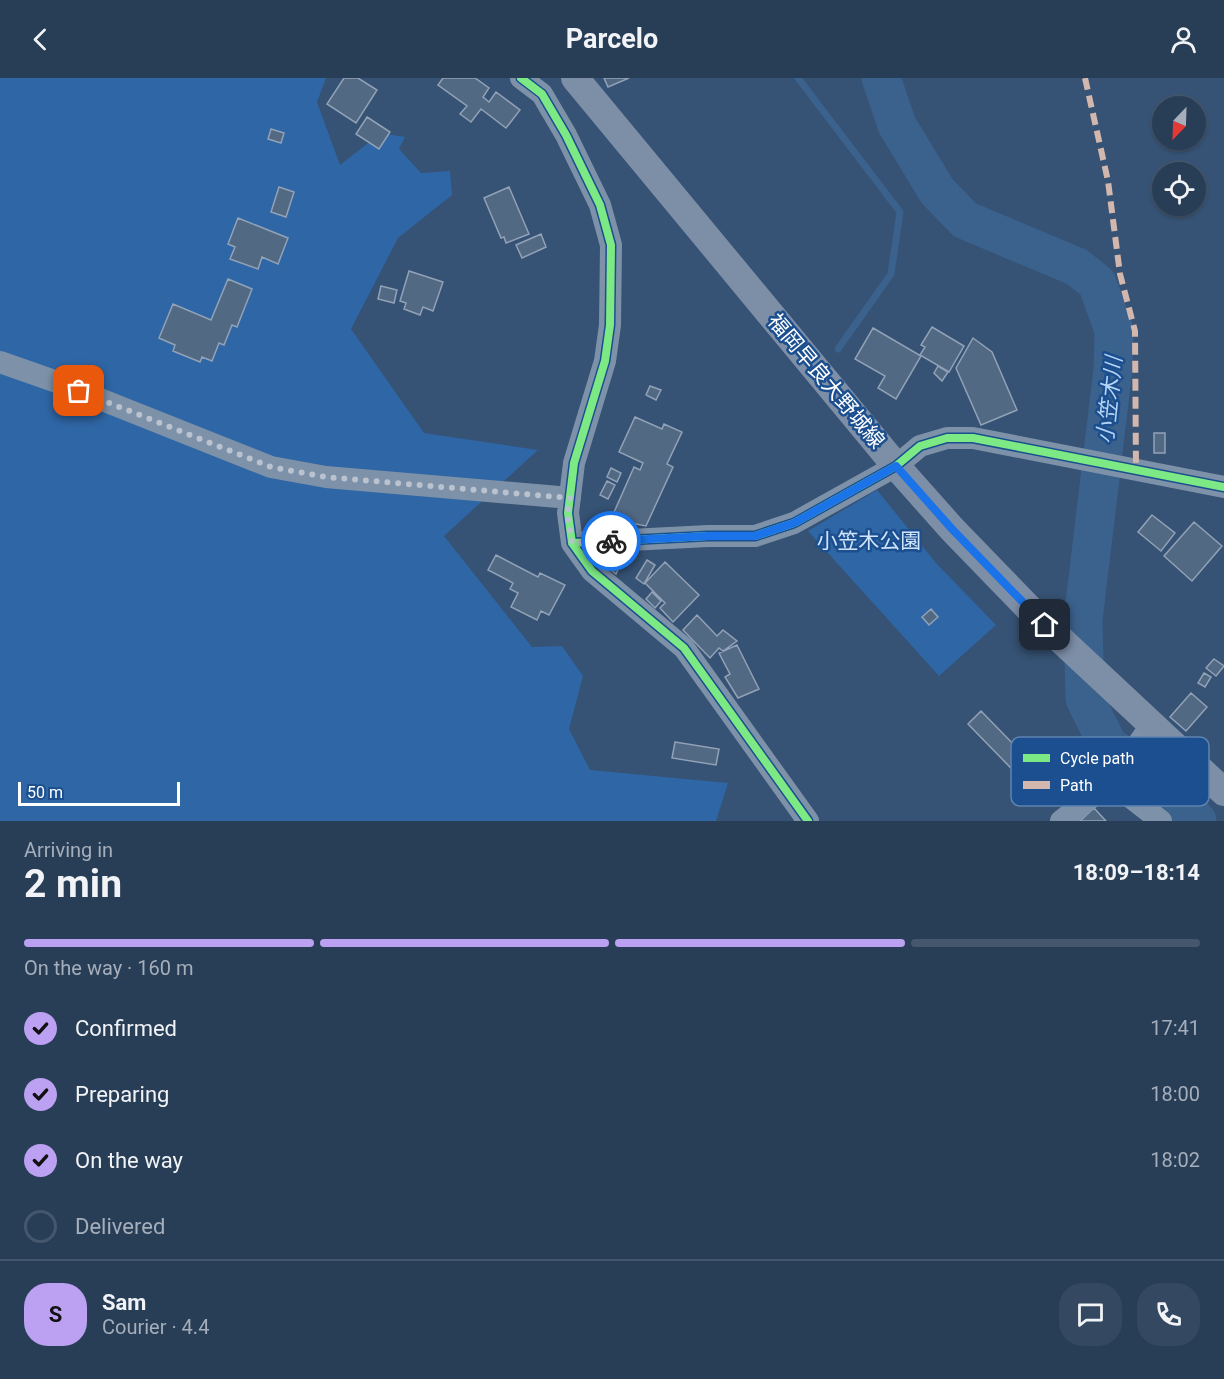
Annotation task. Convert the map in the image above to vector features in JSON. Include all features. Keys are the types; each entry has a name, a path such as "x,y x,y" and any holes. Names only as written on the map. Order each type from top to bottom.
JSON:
{"main road":[{"name":"福岡早良大野城線","path":"575,78 896,466 952,529 1045,625 1166,737"},
{"name":"福岡早良大野城線","path":"1209,778 1224,792"}],"street":[{"path":"521,78 542,94 566,135 600,205 611,245 610,325 607,349 574,463 567,513 572,543 592,571 684,648 808,821"},
{"path":"0,362 57,382 271,467 326,477 570,498"},
{"path":"572,543 755,536 794,523 896,466 920,446 947,438 973,438 1224,487"},
{"path":"1143,737 1152,724"},
{"path":"1061,821 1080,806"},
{"path":"1142,806 1161,821"}],"green space":[{"path":"0,78 326,78 317,102 340,165 381,133 405,137 399,149 421,173 450,171 452,195 398,238 351,329 424,433 538,450 444,536 532,647 562,646 583,676 569,729 590,770 728,783 716,821 0,821"},
{"name":"小笠木公園","path":"877,490 936,563 996,625 939,676 808,531"}],"building":[{"path":"344,78 358,78 377,90 356,123 327,104"},
{"path":"443,78 475,78 489,88 483,97 489,102 496,92 520,110 506,128 481,109 471,122 460,114 467,106 438,85"},
{"path":"604,78 629,78 608,87"},
{"path":"367,117 390,132 379,149 356,134"},
{"path":"271,129 284,133 281,143 268,139"},
{"path":"279,187 294,192 286,217 271,212"},
{"path":"509,187 529,234 506,243 504,237 501,238 484,198"},
{"path":"238,218 288,238 278,264 262,257 258,269 230,259 235,247 228,244"},
{"path":"541,234 546,247 522,258 516,245"},
{"path":"409,271 443,282 433,311 423,307 420,315 404,309 406,303 400,301"},
{"path":"228,279 252,289 237,327 232,325 224,345 219,343 212,361 202,357 200,362 173,351 175,345 159,338 173,304 211,320"},
{"path":"381,286 397,290 394,303 378,299"},
{"path":"932,327 964,346 949,372 920,355 925,347 921,345"},
{"path":"873,328 921,356 896,399 878,388 885,376 855,359"},
{"path":"973,338 992,352 1017,410 981,425 956,368"},
{"path":"938,366 948,372 942,381 934,373"},
{"path":"650,386 661,390 656,400 646,395"},
{"path":"635,417 662,429 664,424 682,432 667,464 673,467 646,526 611,519 634,467 640,470 643,463 619,452"},
{"path":"1154,433 1165,433 1165,453 1154,453"},
{"path":"611,468 621,473 617,482 607,477"},
{"path":"607,481 615,485 608,499 600,495"},
{"path":"1152,515 1175,533 1161,551 1138,532"},
{"path":"1194,522 1222,546 1192,581 1164,556"},
{"path":"612,552 624,557 616,574 606,566"},
{"path":"496,555 538,577 540,573 565,585 549,615 541,611 537,620 511,607 518,593 510,589 513,583 488,570"},
{"path":"647,560 655,565 644,584 636,578"},
{"path":"665,562 699,595 673,622 660,608 665,603 645,583"},
{"path":"652,592 661,601 655,608 646,599"},
{"path":"931,609 938,617 929,625 922,617"},
{"path":"697,615 717,636 723,630 737,641 723,651 719,648 710,658 683,630"},
{"path":"737,645 759,689 738,698 725,677 730,674 719,653"},
{"path":"1214,659 1224,666 1216,676 1206,668"},
{"path":"1204,673 1211,677 1205,687 1198,683"},
{"path":"1191,693 1207,707 1186,731 1170,717"},
{"path":"981,711 1011,742 1011,768 968,724"},
{"path":"675,742 719,749 716,765 672,758"},
{"path":"1094,808 1106,821 1080,821"}],"waterway":[{"path":"798,78 900,212 891,274 838,349"},
{"name":"小笠木川","path":"881,78 897,125 937,191 965,220 1077,267 1097,283 1114,330 1113,369 1083,620 1085,699 1104,737"},
{"name":"小笠木川","path":"1181,806 1197,821"}],"marked path":[{"path":"1085,78 1108,181 1120,274 1135,331 1136,470"}],"cycle path":[{"path":"521,78 542,94 566,135 600,205 611,245 610,325 605,361 574,463 568,513 572,543 592,571 684,648 808,821"},
{"path":"572,543 755,536 794,523 896,466 920,446 947,438 973,438 1224,487"}],"way so far":[{"path":"79,391 271,467 326,477 570,498 567,513 572,543 611,541"}],"route":[{"path":"611,541 755,536 794,523 896,466 952,529 1045,625"}]}
